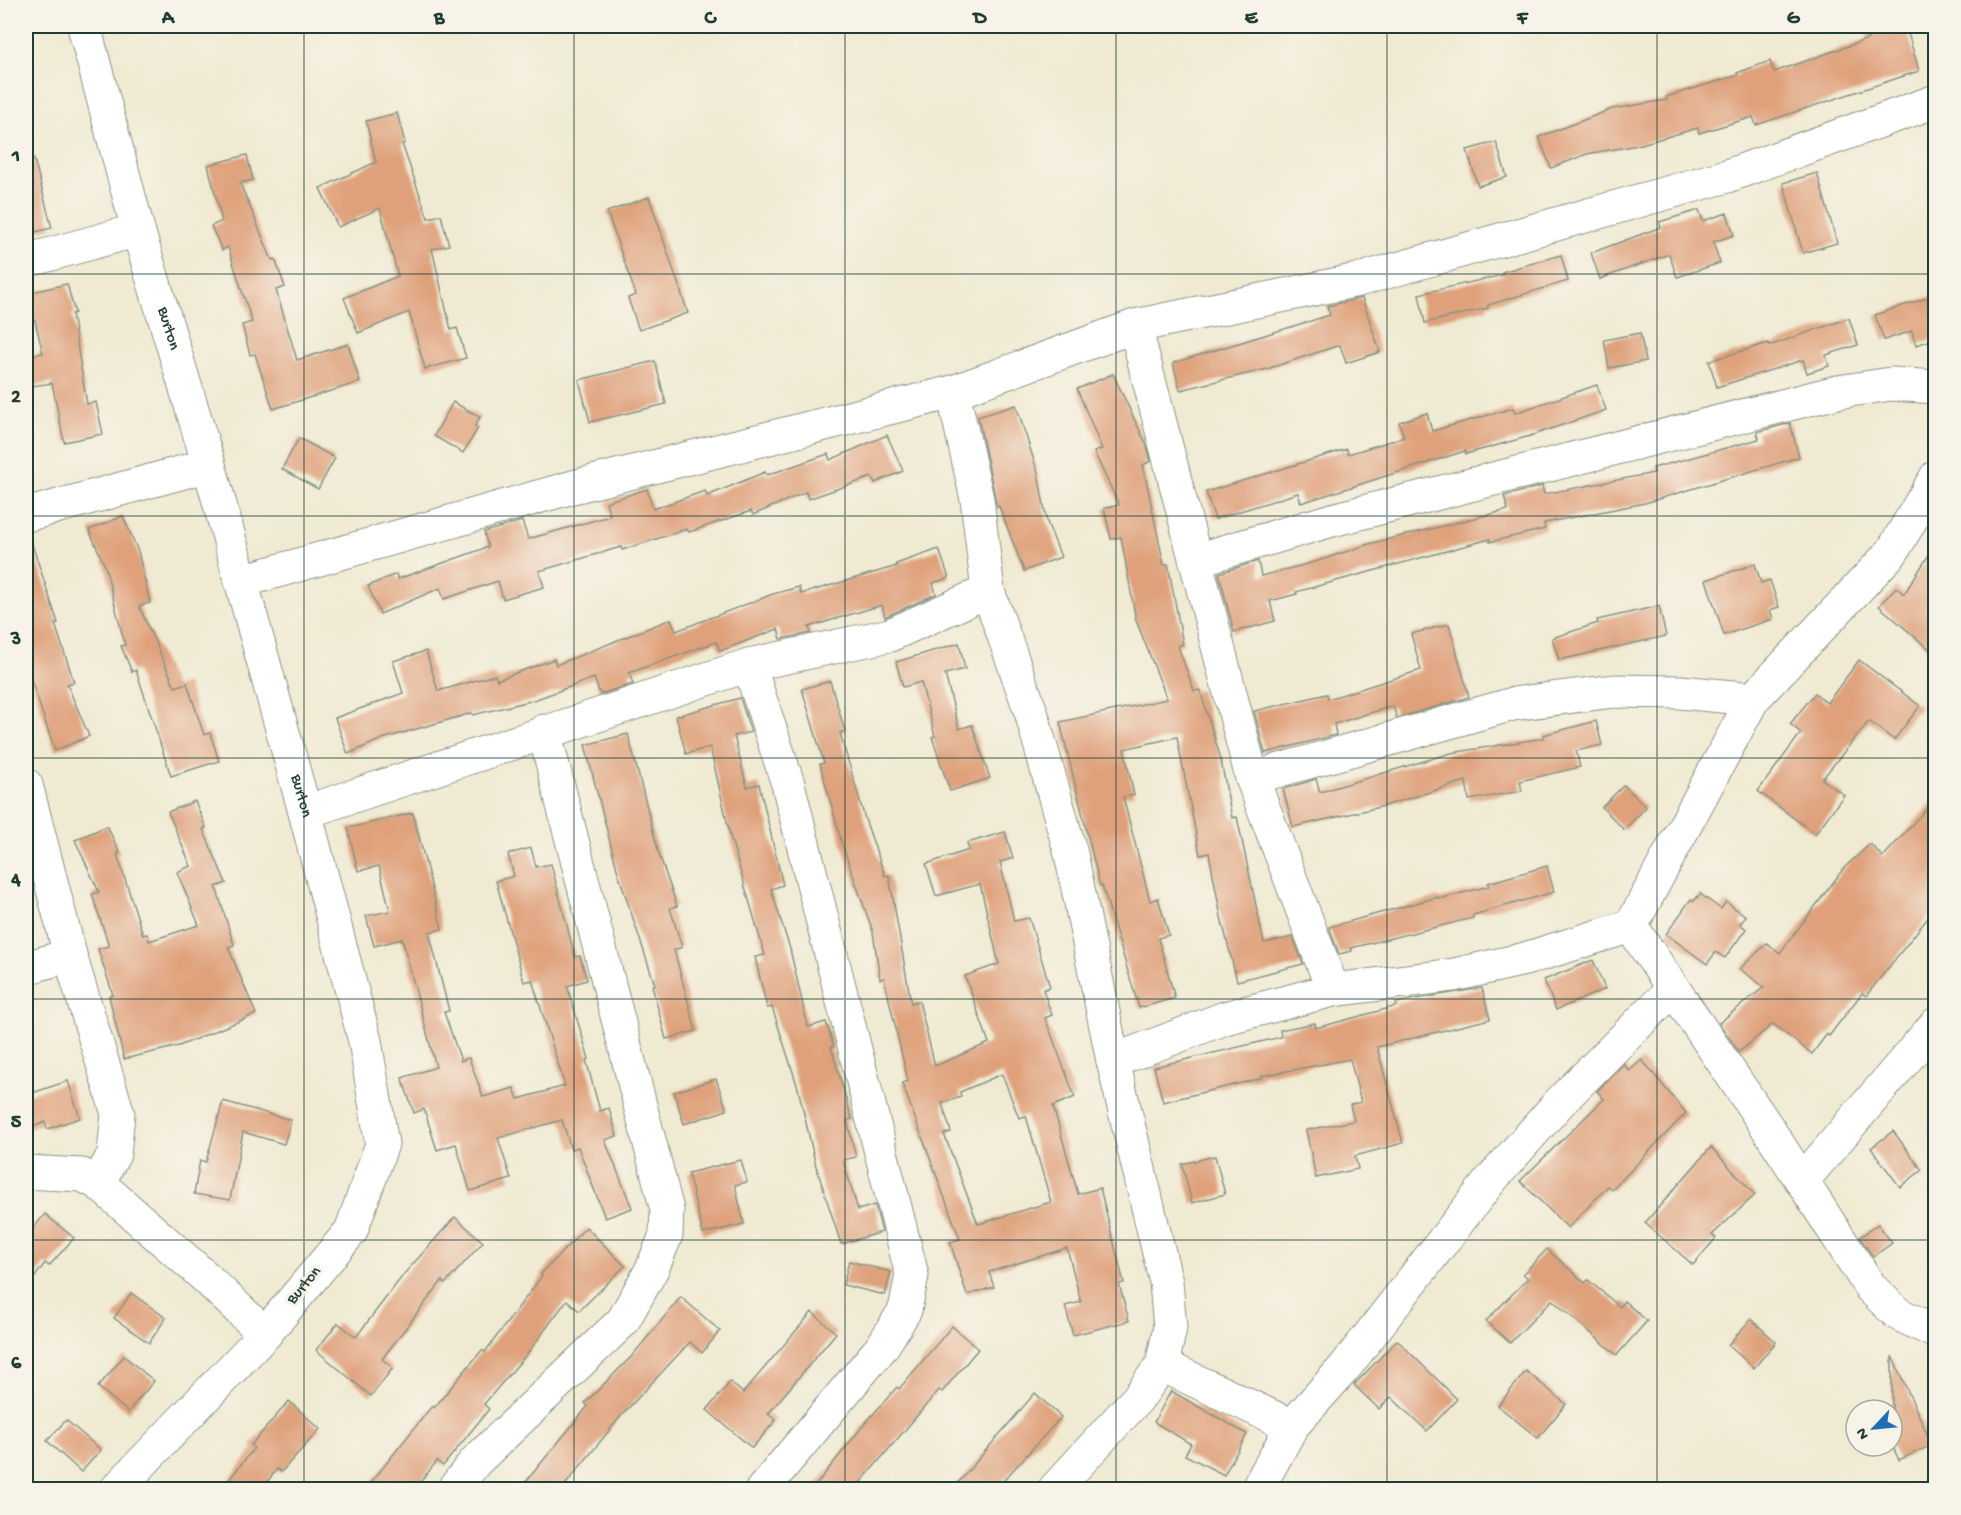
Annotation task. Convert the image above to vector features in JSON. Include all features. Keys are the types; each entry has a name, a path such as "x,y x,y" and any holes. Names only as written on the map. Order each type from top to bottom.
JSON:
{"street":[{"name":"Burton","path":"84,26 138,230 209,465 305,812 365,1041 382,1144 351,1231 265,1334 116,1490"},
{"path":"242,581 573,487 953,392 1135,326 1358,280 1727,176 1935,101"},
{"path":"26,261 138,230"},
{"path":"1135,326 1252,778 1333,990"},
{"path":"1196,560 1343,518 1837,392 1891,384 1935,387"},
{"path":"953,392 977,499 988,591 1031,712 1071,854 1113,1060 1166,1282 1170,1328 1162,1365 1138,1398 1054,1490"},
{"path":"26,515 209,465"},
{"path":"1113,1060 1225,1018 1333,990 1454,975 1525,959 1631,926 1753,699 1892,552 1935,477"},
{"path":"305,812 749,665 890,635 988,591"},
{"path":"749,665 788,784 912,1275 906,1310 882,1347 762,1490"},
{"path":"1252,778 1513,704 1614,691 1680,692 1753,699"},
{"path":"453,1490 474,1462 623,1321 652,1269 666,1235 667,1210 544,731"},
{"path":"26,785 70,955 118,1114 114,1154 98,1183"},
{"path":"1631,926 1871,1288 1898,1314 1935,1332"},
{"path":"26,968 70,955"},
{"path":"1257,1490 1292,1426 1345,1367 1497,1173 1560,1102 1673,989"},
{"path":"1802,1181 1935,1024"},
{"path":"26,1172 82,1175 98,1183 203,1275 265,1334"},
{"path":"1162,1365 1292,1426"}],"building":[{"path":"1887,26 1906,26 1919,71 1756,125 1753,117 1699,133 1698,128 1638,145 1587,154 1551,168 1539,137 1612,109 1667,100 1666,97 1738,75 1737,73 1770,61 1774,72 1868,39 1866,32"},
{"path":"397,113 405,143 402,144 428,218 441,215 449,245 432,249 451,330 457,328 466,358 425,369 409,312 358,333 344,298 398,276 380,208 338,227 320,188 376,162 366,121"},
{"path":"1496,142 1507,177 1478,186 1467,150"},
{"path":"247,155 253,180 240,183 272,260 275,259 285,287 276,290 297,360 348,344 360,382 273,409 255,354 250,355 242,325 252,322 228,247 222,250 211,226 222,221 208,165"},
{"path":"34,159 52,228 26,234 26,160"},
{"path":"1817,173 1837,243 1803,253 1783,183"},
{"path":"649,197 688,313 639,330 628,298 636,295 607,212"},
{"path":"1699,210 1703,221 1727,213 1734,235 1713,242 1720,263 1677,277 1669,254 1600,279 1591,253 1661,227 1659,222"},
{"path":"1561,255 1568,281 1488,305 1488,308 1425,323 1419,294 1503,275 1502,272"},
{"path":"67,284 75,313 72,314 87,404 96,402 103,434 64,442 52,383 32,386 27,356 43,353 28,293"},
{"path":"1935,295 1935,339 1916,345 1912,331 1884,340 1875,315"},
{"path":"1362,298 1380,352 1346,363 1340,345 1267,369 1180,390 1173,363 1330,315 1327,306"},
{"path":"1849,318 1858,345 1826,355 1829,366 1807,373 1803,360 1717,387 1709,361 1768,343 1769,346"},
{"path":"1640,333 1646,361 1609,368 1604,340"},
{"path":"655,361 666,404 590,422 579,380"},
{"path":"1113,374 1147,446 1151,461 1143,465 1164,565 1168,564 1183,644 1178,646 1194,691 1200,690 1220,756 1232,818 1237,817 1264,943 1293,937 1303,964 1237,981 1221,917 1209,853 1200,855 1177,737 1124,749 1134,795 1123,797 1150,901 1158,898 1169,935 1158,938 1175,998 1139,1008 1102,885 1100,886 1060,722 1167,699 1136,620 1121,537 1111,539 1104,508 1119,505 1094,452 1102,449 1077,389"},
{"path":"1597,385 1606,410 1530,436 1466,454 1465,451 1301,503 1298,493 1215,519 1206,492 1347,449 1348,454 1404,437 1399,422 1427,413 1432,431 1513,408 1515,413"},
{"path":"453,402 480,417 475,426 478,428 463,453 434,436"},
{"path":"1016,405 1038,473 1047,522 1061,557 1024,571 999,506 997,507 978,417"},
{"path":"1790,423 1799,457 1645,503 1544,523 1545,529 1490,542 1490,539 1296,592 1297,594 1270,601 1275,621 1234,632 1219,573 1258,561 1261,576 1318,561 1369,544 1508,510 1504,496 1542,486 1544,494 1654,473 1653,468 1759,439 1757,432"},
{"path":"887,435 903,471 875,483 872,477 808,499 806,492 753,515 751,511 689,532 687,529 622,550 621,547 539,571 544,587 503,599 498,581 444,599 440,588 380,614 368,586 396,574 398,579 488,547 484,532 522,521 528,539 610,516 606,502 647,489 653,509 705,491 707,496 765,472 767,475 828,454 830,460"},
{"path":"299,438 335,458 318,489 282,469"},
{"path":"123,516 138,551 150,603 139,606 175,687 187,683 204,735 210,733 219,761 171,776 136,670 132,672 121,646 125,645 105,566 89,530"},
{"path":"30,538 58,623 55,624 74,682 67,684 89,736 55,751 26,665 26,539"},
{"path":"1935,545 1935,654 1879,606 1896,587 1904,594"},
{"path":"939,549 949,578 933,583 936,594 885,617 882,605 809,627 811,633 781,639 778,629 720,651 716,642 629,673 633,684 600,694 594,678 534,700 473,715 472,713 382,739 348,754 335,718 403,693 393,661 426,651 438,691 495,675 497,680 554,659 556,665 671,619 676,631 773,594 799,587 801,594 897,566 896,564"},
{"path":"1755,564 1761,583 1770,580 1779,607 1770,610 1773,619 1724,635 1706,580"},
{"path":"1659,606 1666,636 1559,660 1552,638 1598,623 1597,620"},
{"path":"1449,624 1469,697 1397,718 1393,706 1334,724 1336,735 1265,753 1254,711 1327,694 1328,699 1421,670 1411,634"},
{"path":"959,643 965,669 945,674 959,729 972,725 990,778 950,791 932,737 935,736 921,682 903,687 896,662"},
{"path":"1859,660 1920,706 1894,740 1869,721 1822,779 1844,795 1815,834 1758,791 1801,733 1790,724 1815,693 1827,703"},
{"path":"830,681 845,731 840,733 866,822 885,876 889,875 911,1003 919,1001 935,1066 989,1043 965,976 999,964 980,884 936,896 926,864 969,850 967,843 1005,832 1013,858 1000,862 1014,921 1029,918 1050,987 1043,990 1052,1015 1045,1018 1075,1097 1053,1106 1078,1194 1100,1188 1124,1283 1119,1284 1129,1321 1073,1335 1065,1306 1081,1302 1067,1248 989,1272 994,1287 967,1295 950,1242 960,1239 902,1083 908,1081 884,978 880,979 873,932 843,847 820,764 824,763 802,689","holes":["1002,1074 1019,1118 1026,1116 1051,1202 978,1224 944,1134 951,1132 942,1103 961,1097 960,1092"]},
{"path":"740,698 751,732 734,736 747,787 759,784 783,885 771,889 790,949 808,1027 826,1022 852,1119 847,1120 856,1157 843,1160 858,1210 875,1205 882,1232 841,1244 816,1166 798,1088 772,1007 767,1008 755,957 765,955 731,839 710,747 686,754 676,716"},
{"path":"1596,721 1602,745 1576,751 1580,767 1520,781 1522,791 1469,800 1466,781 1384,806 1293,827 1283,789 1316,779 1320,792 1451,753 1544,738 1543,735"},
{"path":"628,734 659,854 677,906 670,908 682,947 674,950 696,1031 666,1039 652,986 655,985 618,873 585,745"},
{"path":"1624,785 1646,807 1624,830 1602,807"},
{"path":"1935,799 1935,909 1866,996 1862,993 1812,1054 1773,1024 1739,1052 1719,1023 1764,987 1740,969 1767,943 1780,953 1844,868 1870,844 1883,857"},
{"path":"195,801 206,828 203,829 226,883 216,887 234,945 228,947 256,1014 179,1046 124,1059 109,996 113,995 98,949 109,946 92,894 99,892 75,840 107,826 120,853 117,854 143,935 147,934 149,941 199,925 177,872 191,866 168,812"},
{"path":"413,813 442,929 429,932 449,1011 444,1012 461,1061 469,1058 483,1097 514,1088 518,1099 565,1086 532,980 524,982 496,881 514,876 508,854 531,848 536,867 551,864 575,957 580,956 587,980 567,986 589,1059 586,1060 600,1111 609,1108 617,1136 605,1140 632,1208 605,1218 578,1147 571,1149 562,1120 498,1138 511,1179 470,1191 456,1144 437,1150 424,1109 414,1113 402,1078 436,1067 402,939 374,946 366,916 390,911 379,866 358,871 348,828"},
{"path":"1547,866 1554,892 1473,915 1473,918 1351,948 1352,951 1339,954 1329,927 1438,897 1439,899 1489,886 1488,883"},
{"path":"1700,894 1721,909 1726,902 1746,916 1740,924 1746,929 1725,958 1716,952 1707,964 1666,934 1691,899 1694,901"},
{"path":"1593,960 1605,989 1556,1010 1544,980"},
{"path":"1482,988 1490,1019 1377,1047 1403,1143 1355,1156 1358,1169 1316,1178 1306,1130 1354,1121 1350,1105 1361,1102 1350,1059 1261,1076 1262,1078 1163,1102 1154,1067 1281,1037 1280,1030 1315,1023 1316,1028 1397,1006 1396,1003"},
{"path":"1642,1060 1686,1113 1612,1190 1608,1186 1568,1228 1520,1181 1604,1099 1597,1091 1624,1064 1629,1071"},
{"path":"716,1079 727,1110 684,1124 674,1092"},
{"path":"68,1081 80,1118 47,1129 45,1122 26,1130 26,1095"},
{"path":"223,1101 291,1120 284,1144 243,1132 230,1200 194,1194 200,1160 206,1162"},
{"path":"1893,1131 1922,1170 1900,1187 1871,1148"},
{"path":"1711,1147 1755,1195 1712,1235 1716,1238 1693,1265 1645,1223"},
{"path":"1215,1156 1225,1194 1192,1203 1182,1164"},
{"path":"741,1160 747,1182 735,1185 744,1224 703,1234 688,1173"},
{"path":"45,1214 74,1238 49,1266 45,1263 26,1289 26,1237"},
{"path":"455,1217 483,1242 445,1284 442,1281 382,1359 393,1368 371,1396 316,1350 338,1323 356,1337 404,1274"},
{"path":"1878,1224 1892,1243 1873,1257 1860,1237"},
{"path":"586,1227 625,1266 579,1311 567,1300 527,1354 484,1404 489,1409 443,1466 437,1461 414,1490 365,1490 432,1406 434,1408 482,1350 485,1352 542,1276 541,1274"},
{"path":"1547,1249 1585,1283 1588,1280 1620,1307 1624,1301 1647,1321 1617,1355 1552,1300 1510,1343 1486,1321 1528,1278 1523,1274"},
{"path":"849,1261 891,1272 885,1295 843,1285"},
{"path":"131,1293 166,1318 149,1343 114,1318"},
{"path":"681,1297 720,1331 702,1353 690,1342 621,1416 561,1490 519,1490 588,1406 585,1403 631,1357"},
{"path":"812,1312 836,1333 768,1414 776,1420 752,1448 707,1410 730,1382 743,1393"},
{"path":"1751,1319 1776,1342 1754,1368 1728,1345"},
{"path":"952,1326 978,1349 942,1392 939,1390 854,1490 812,1490 861,1428 897,1387 899,1389"},
{"path":"1397,1340 1457,1399 1427,1431 1391,1397 1379,1409 1354,1385"},
{"path":"124,1356 154,1381 128,1412 98,1387"},
{"path":"1892,1356 1932,1445 1904,1458 1904,1398 1892,1398"},
{"path":"1526,1371 1566,1404 1538,1438 1498,1406"},
{"path":"1171,1391 1247,1434 1224,1475 1185,1455 1191,1444 1154,1422"},
{"path":"1035,1393 1061,1417 995,1490 952,1490"},
{"path":"289,1401 320,1429 281,1472 277,1469 261,1490 221,1490 254,1448 251,1445"},
{"path":"66,1420 101,1450 81,1472 47,1441"}]}
